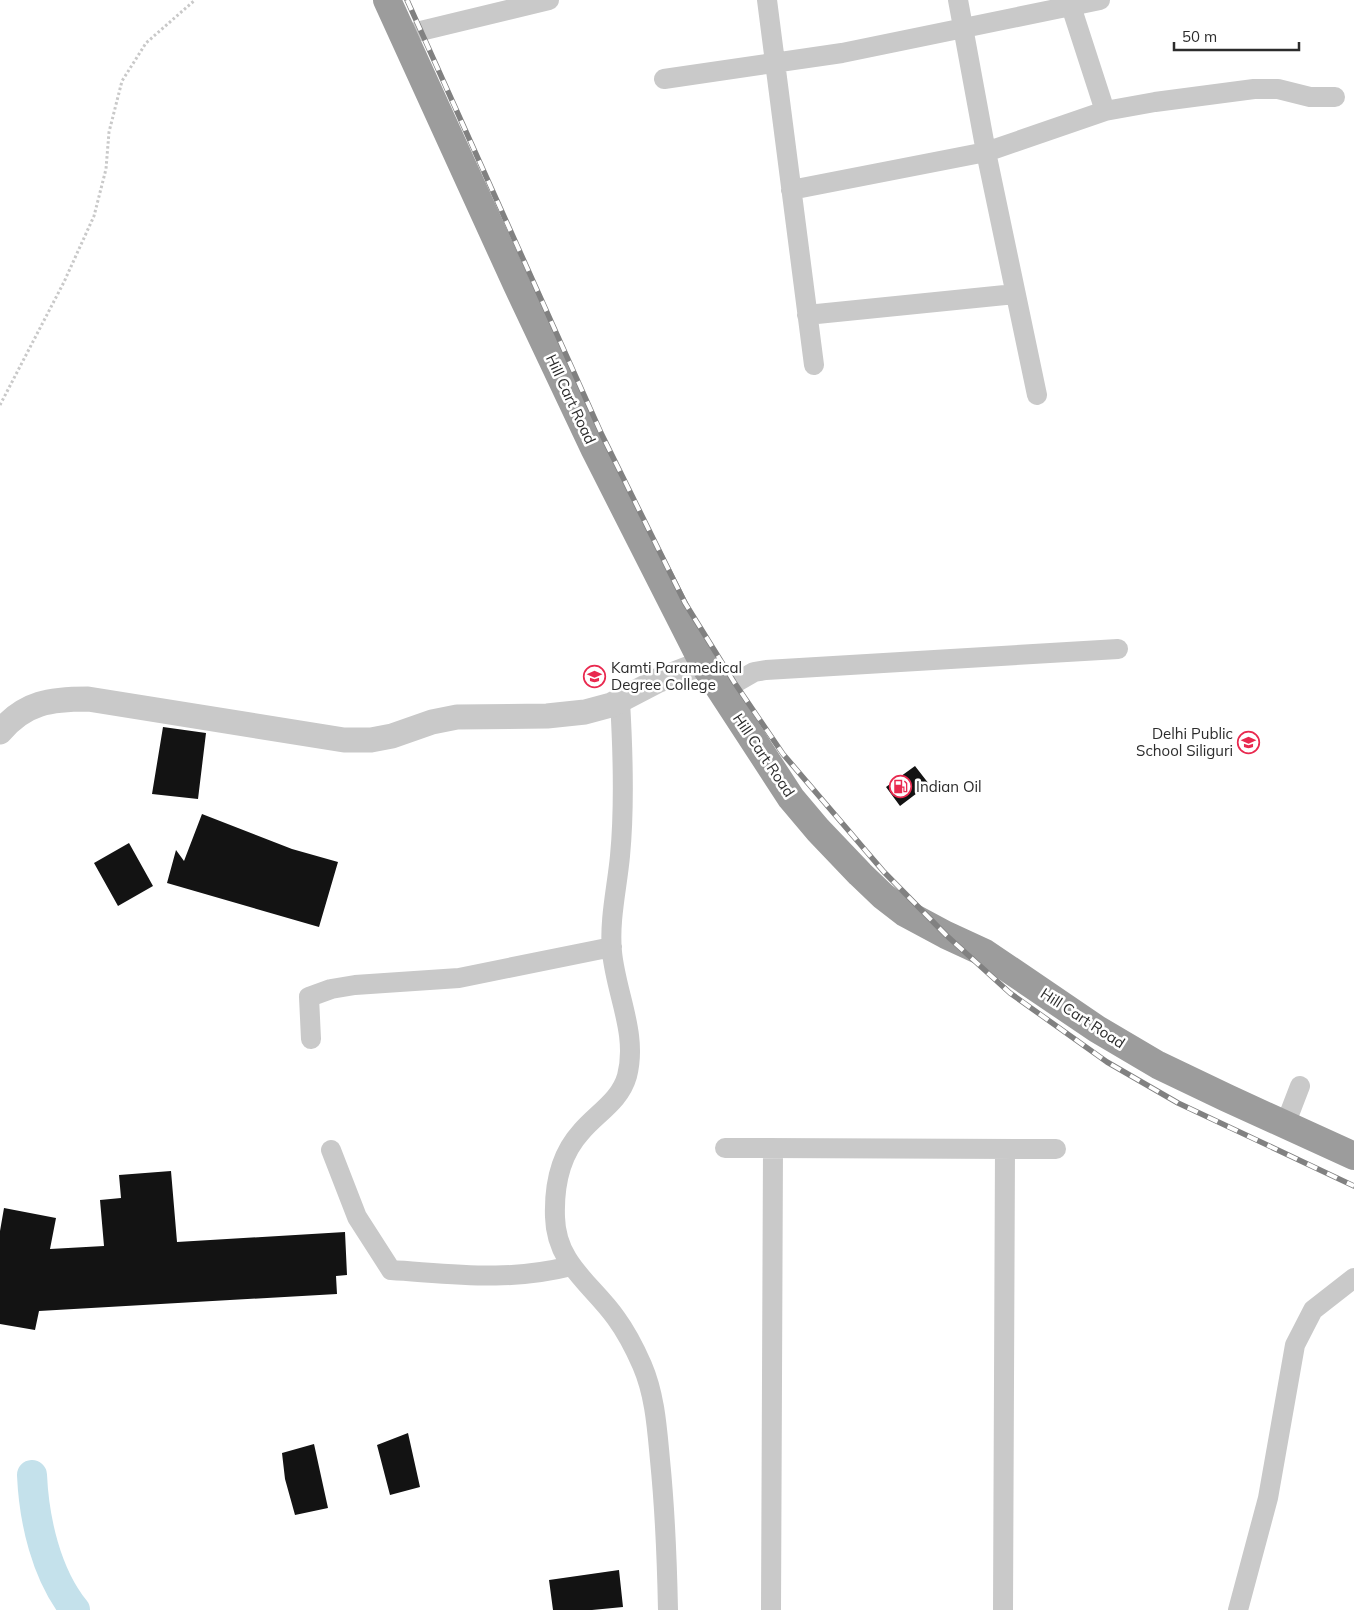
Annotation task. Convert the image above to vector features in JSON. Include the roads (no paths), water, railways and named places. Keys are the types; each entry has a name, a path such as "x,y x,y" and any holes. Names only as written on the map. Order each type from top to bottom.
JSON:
{"highway":[{"name":"Hill Cart Road","path":"387,0 595,450 703,663 792,798 818,830 890,902 905,913 985,953 1097,1029 1158,1065 1354,1156"}],"street":[{"path":"404,35 549,0"},
{"path":"767,0 814,365"},
{"path":"958,0 986,152 1037,395"},
{"path":"664,79 775,61 842,53 963,29 1070,3 1100,0"},
{"path":"1070,3 1105,111"},
{"path":"791,190 986,152 1105,111 1155,102 1254,89 1278,89 1310,97 1335,97"},
{"path":"807,315 1015,294"},
{"path":"721,691 754,672 766,670 1118,649"},
{"path":"0,732 26,708 65,699 88,699 344,740 371,740 392,736 432,722 457,717 547,716 585,712 611,705 659,680 703,663"},
{"path":"620,701 623,807 612,947 630,1036 630,1056 627,1077 619,1095 581,1131 568,1149 560,1169 556,1190 555,1219 559,1241 571,1266 616,1318 631,1341 643,1367 653,1398 658,1429 665,1509 668,1610"},
{"path":"311,1039 308,997 331,989 355,984 459,978 612,947"},
{"path":"1285,1125 1300,1086"},
{"path":"725,1148 1056,1149"},
{"path":"771,1610 772,1148"},
{"path":"1003,1610 1005,1149"},
{"path":"331,1150 357,1217 391,1270 492,1277 545,1272 571,1266"},
{"path":"1238,1610 1268,1498 1294,1345 1313,1310 1354,1278"}],"waterway":[{"path":"32,1475 35,1510 43,1546 56,1580 75,1610"}],"railway":[{"path":"407,0 602,435 685,603 734,682 783,754 884,872 946,935 1010,993 1107,1062 1178,1103 1354,1186"}],"place":[{"name":"Kamti Paramedical Degree College","path":"595,676"},
{"name":"Delhi Public School Siliguri","path":"1249,742"},
{"name":"Indian Oil","path":"900,786"}]}
